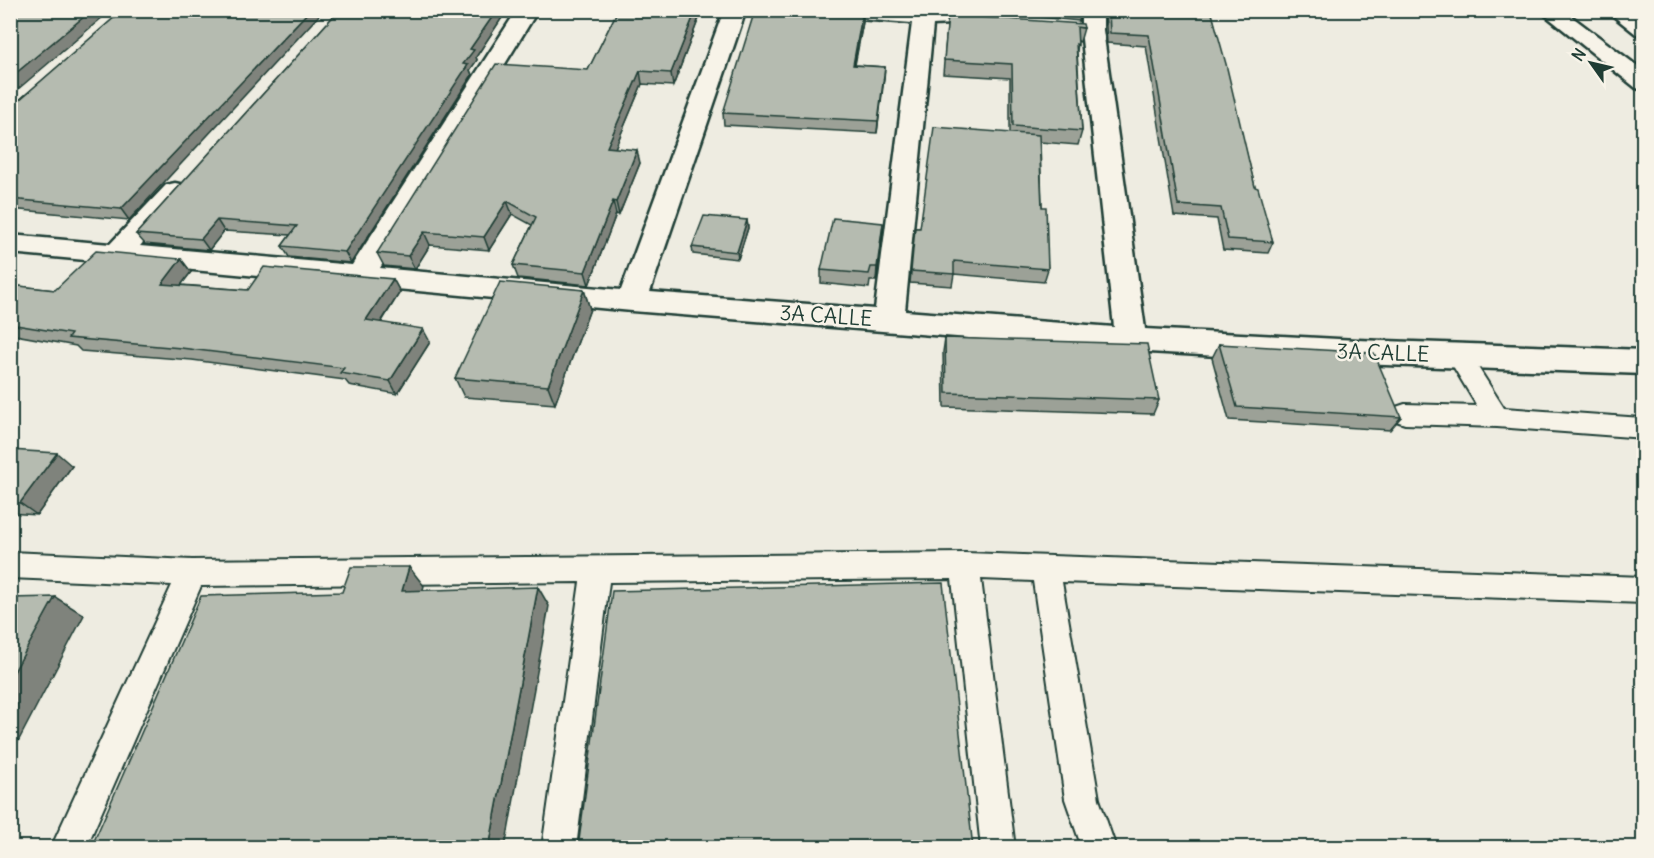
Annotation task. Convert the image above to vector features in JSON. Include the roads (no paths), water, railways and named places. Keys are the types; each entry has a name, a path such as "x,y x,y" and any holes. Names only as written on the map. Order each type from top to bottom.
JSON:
{"main road":[{"path":"360,276 528,10"},
{"path":"633,301 735,10"},
{"path":"817,10 924,14 969,21"},
{"path":"1549,10 1644,82"},
{"path":"1616,10 1644,29"},
{"path":"889,321 906,148 924,14"},
{"path":"1085,23 1131,340"},
{"path":"117,254 189,176"},
{"name":"3A CALLE","path":"10,244 633,301 1131,340 1459,356 1644,362"}],"lane":[{"path":"1459,356 1497,417"},
{"path":"1405,414 1497,417 1642,428"},
{"path":"10,565 192,573 965,566 1644,590"},
{"path":"965,566 998,848"},
{"path":"1047,570 1049,598 1082,799 1099,848"},
{"path":"559,848 597,571"},
{"path":"68,848 192,573"}]}
